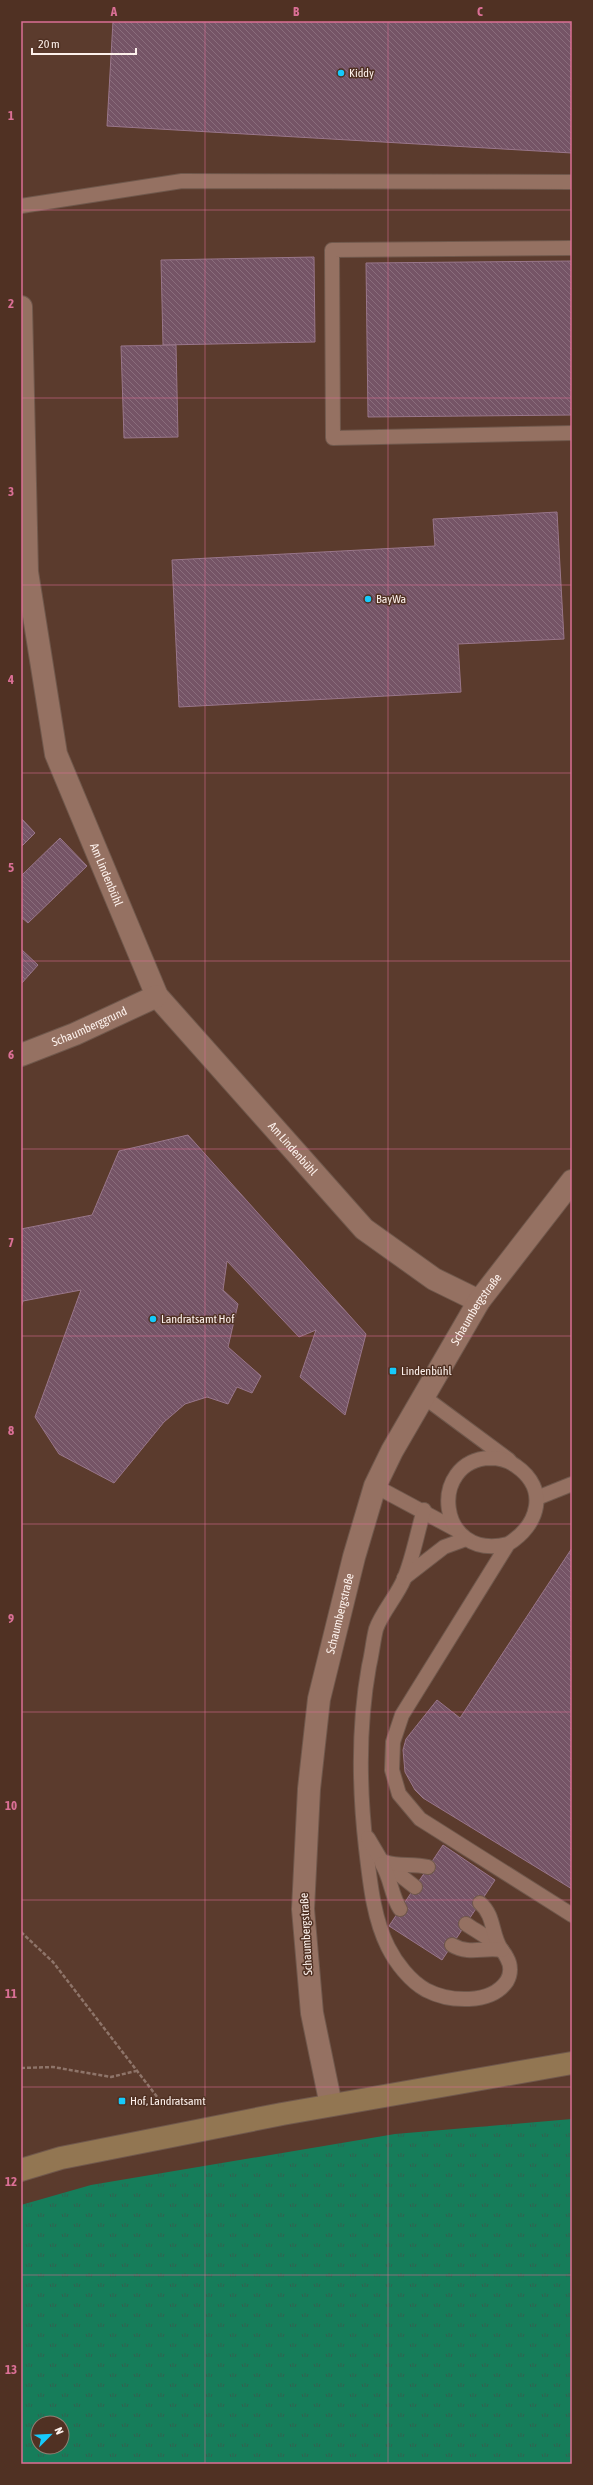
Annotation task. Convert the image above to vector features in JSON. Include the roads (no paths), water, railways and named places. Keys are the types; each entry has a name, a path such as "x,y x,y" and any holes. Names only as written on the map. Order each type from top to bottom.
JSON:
{"main road":[{"path":"21,2170 61,2158 186,2132 572,2063"}],"street":[{"name":"Am Lindenbühl","path":"21,307 27,572 56,754 157,996 364,1229 434,1279 479,1301"},
{"name":"Schaumberggrund","path":"21,1055 75,1034 157,996"},
{"name":"Schaumbergstraße","path":"331,2105 312,2013 303,1909 309,1789 319,1699 354,1557 375,1486 392,1451 479,1301 572,1181"}],"lane":[{"path":"21,206 182,181 572,182"},
{"path":"572,248 332,250 333,438 572,433"},
{"path":"375,1486 424,1510 455,1529 466,1539 480,1546 495,1548 508,1544 521,1537 530,1526 536,1512 536,1498 532,1484 524,1471 424,1396"},
{"path":"455,1529 448,1515 447,1500 451,1485 459,1472 470,1463 484,1459 499,1458 512,1463"},
{"path":"536,1498 572,1484"},
{"path":"424,1510 404,1578 376,1629 364,1693 359,1754 362,1816 373,1900 388,1946 399,1965 411,1978 425,1989 445,1997 462,1999 493,1994 502,1987 509,1976 510,1967 496,1941 490,1914 480,1903"},
{"path":"404,1578 444,1547 466,1539"},
{"path":"508,1544 402,1715 393,1742 392,1770 399,1794 420,1819 572,1915"},
{"path":"362,1816 367,1836 387,1872 395,1900 400,1909"},
{"path":"381,1860 394,1865 416,1864 428,1867"},
{"path":"381,1860 415,1887"},
{"path":"466,1924 502,1950"},
{"path":"452,1945 468,1952 491,1948 502,1950"}],"place":[{"name":"Kiddy","path":"341,73"},
{"name":"BayWa","path":"368,599"},
{"name":"Landratsamt Hof","path":"153,1319"},
{"name":"Lindenbühl","path":"393,1371"},
{"name":"Hof, Landratsamt","path":"122,2101"}]}
